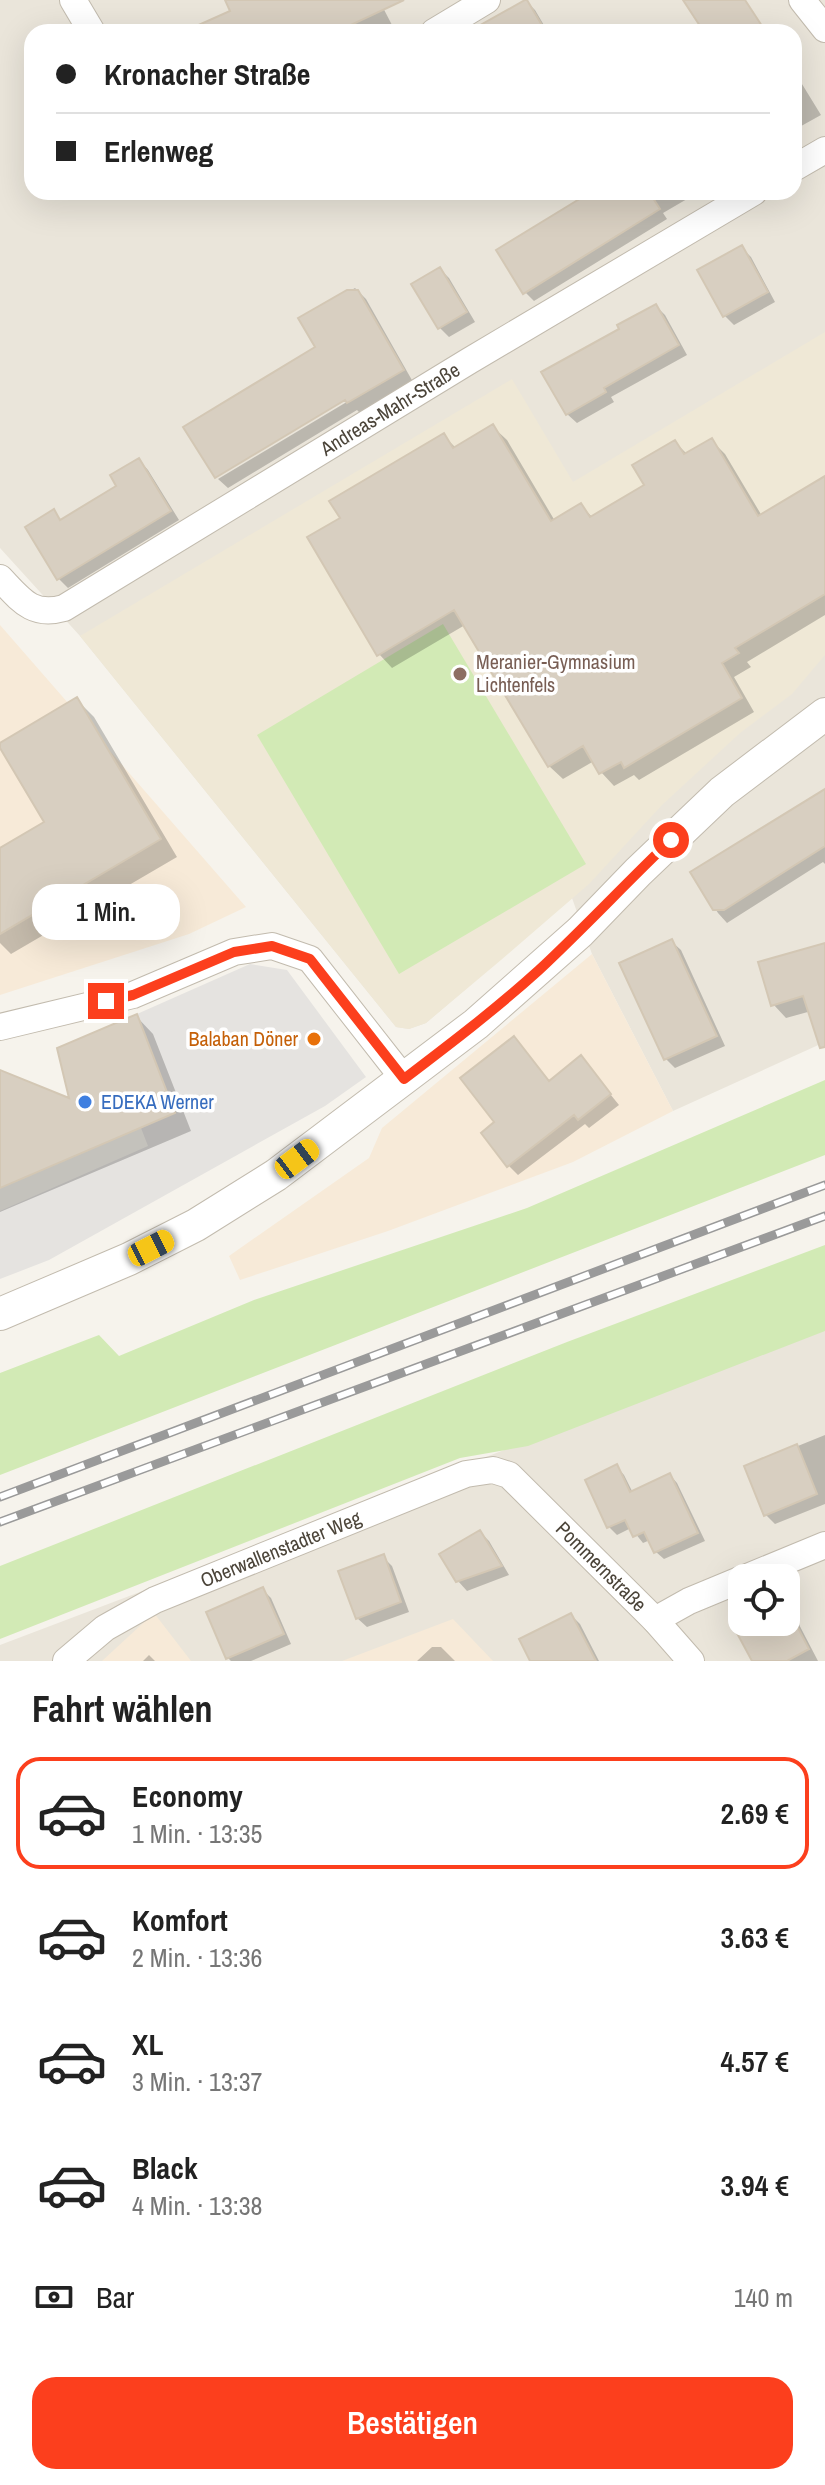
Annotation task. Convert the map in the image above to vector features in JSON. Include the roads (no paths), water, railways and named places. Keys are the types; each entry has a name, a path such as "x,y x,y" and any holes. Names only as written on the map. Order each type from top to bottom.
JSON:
{"street":[{"path":"73,0 87,24"},
{"path":"447,24 487,0"},
{"path":"802,0 825,29"},
{"path":"802,163 825,150"},
{"name":"Andreas-Mahr-Straße","path":"0,578 26,605 47,613 64,608 442,377 741,200"},
{"path":"0,1314 129,1259 196,1225 276,1175 476,1024 580,932 722,792 825,714"},
{"path":"0,1027 133,995 234,952 272,946 310,959 404,1079"},
{"name":"Oberwallenstadter Weg","path":"66,1661 105,1628 155,1600 466,1474 493,1470 509,1475"},
{"name":"Pommernstraße","path":"509,1475 655,1620 691,1661"},
{"path":"778,1564 825,1545"},
{"path":"655,1620 728,1584"}],"railway":[{"path":"0,1497 825,1185"},
{"path":"0,1522 825,1216"}],"place":[{"name":"Meranier-Gymnasium Lichtenfels","path":"460,674"},
{"name":"Balaban Döner","path":"314,1039"},
{"name":"EDEKA Werner","path":"85,1102"}]}
